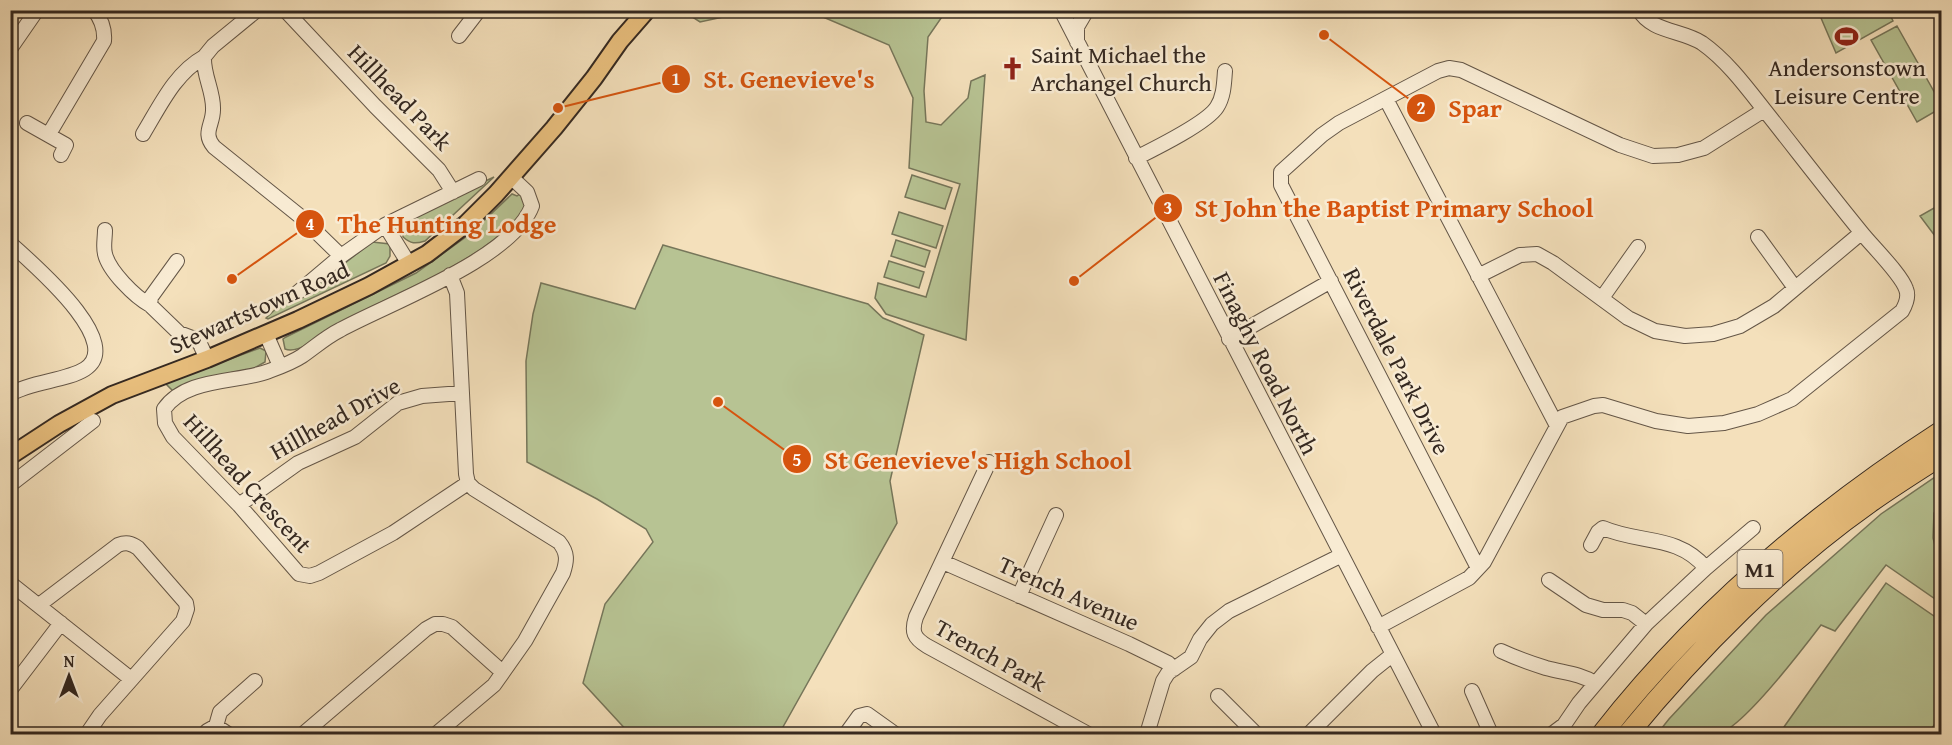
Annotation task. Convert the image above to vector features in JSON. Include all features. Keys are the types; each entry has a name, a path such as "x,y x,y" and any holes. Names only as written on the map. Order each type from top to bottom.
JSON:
{"highway":[{"name":"M1","path":"1602,735 1643,685 1686,639 1762,568 1867,481 1941,431"},
{"name":"M1","path":"1628,735 1701,652 1786,570 1868,504 1941,455"}],"main road":[{"name":"Stewartstown Road","path":"10,456 59,424 111,396 266,334 369,286 427,254 466,224 496,194 594,78 640,12"}],"street":[{"path":"10,49 37,10"},
{"path":"49,134 104,42 103,24 94,10"},
{"path":"143,134 177,80 194,62 204,57 213,46 257,10"},
{"name":"Hillhead Park","path":"285,10 439,170 453,192"},
{"path":"459,36 479,10"},
{"name":"Finaghy Road North","path":"1061,10 1228,339 1434,735"},
{"path":"1078,47 1077,27 1087,10"},
{"path":"1378,627 1469,578 1478,568 1502,531 1556,424 1562,417 1603,405 1656,421 1688,426 1724,423 1758,414 1792,399 1902,311 1907,300 1906,288 1724,63 1702,43 1655,26 1642,17 1638,10"},
{"path":"204,57 204,67 214,108 207,132 210,142 301,217 341,256"},
{"path":"1556,424 1386,99 1438,71 1449,68 1461,70 1620,145 1640,153 1666,156 1691,153 1704,148 1764,110"},
{"path":"1136,158 1178,136 1216,110 1222,95 1225,71"},
{"name":"Riverdale Park Drive","path":"1386,99 1339,123 1322,135 1281,172 1281,185 1478,568"},
{"path":"27,123 66,145 61,155"},
{"name":"Hillhead Crescent","path":"468,483 393,533 310,576 299,574 239,505 173,437 165,423 164,409 173,399 214,381 258,374 300,357 339,330 450,275 505,241 529,214 532,206 527,192 510,177"},
{"path":"297,293 341,256 385,225 479,179"},
{"path":"385,225 409,264"},
{"path":"105,230 104,244 107,262 124,284 179,333 195,339 207,359"},
{"path":"1478,276 1520,255 1537,254 1628,318 1655,331 1685,336 1713,334 1740,326 1774,306 1861,232"},
{"path":"1758,237 1795,288"},
{"path":"10,243 76,308 93,335 94,349 92,362 83,371 26,387 10,394"},
{"path":"1602,298 1638,248"},
{"path":"150,305 151,297 177,261"},
{"path":"436,735 494,685 525,641 563,573 567,561 565,550 559,542 468,483 457,293 450,275"},
{"path":"1228,339 1331,281"},
{"path":"266,334 280,366"},
{"name":"Hillhead Drive","path":"239,505 298,463 355,438 398,403 422,396 462,393"},
{"path":"10,485 93,421"},
{"name":"Trench Park","path":"989,462 916,618 913,630 915,636 927,646 1088,735"},
{"path":"1019,596 1056,515"},
{"path":"1591,545 1603,528 1625,537 1648,538 1691,552 1706,568"},
{"path":"1552,735 1564,725 1595,683 1646,624 1753,528"},
{"path":"39,605 118,544 125,543 138,548 183,599 187,609 183,621 100,715 87,735"},
{"path":"1147,735 1163,681 1168,673 1191,657 1200,639 1212,624 1229,611 1341,556"},
{"name":"Trench Avenue","path":"943,562 1129,644 1168,663 1174,669"},
{"path":"1549,579 1586,605 1603,610 1623,610 1632,613 1646,624"},
{"path":"10,583 131,679"},
{"path":"10,690 61,623"},
{"path":"303,735 435,624 452,627 499,669 501,675"},
{"path":"1501,651 1530,663 1577,673 1595,683"},
{"path":"1309,735 1372,671 1392,655"},
{"path":"217,731 219,712 255,681"},
{"path":"1472,692 1491,735"},
{"path":"1218,696 1256,735"},
{"path":"846,735 859,716 867,714 895,735"}],"green space":[{"path":"683,11 751,11 700,22"},
{"path":"783,11 946,11 928,37 924,91 926,122 941,125 968,98 971,81 985,75 966,340 886,314 875,298 878,283 926,297 960,184 909,168 913,98 889,45 823,17"},
{"name":"Andersonstown Leisure Centre","path":"1818,11 1888,11 1893,21 1836,53"},
{"path":"1897,26 1941,104 1941,108 1917,122 1871,40"},
{"path":"912,175 952,188 945,209 905,197"},
{"path":"494,177 425,241 413,243 403,237 406,222 404,219"},
{"path":"521,193 525,206 523,214 474,254 434,277 351,317 318,339 300,348 285,349 283,339 286,337 416,273 470,234 512,194 517,196"},
{"path":"1941,204 1941,244 1920,216"},
{"path":"899,212 943,226 936,248 892,234"},
{"path":"896,240 930,251 925,267 891,256"},
{"path":"372,242 390,244 390,256 386,263 266,318 293,293 299,299"},
{"path":"663,245 868,304 883,318 924,335 890,481 897,523 779,734 630,734 583,683 605,604 653,542 646,529 597,499 527,462 526,361 533,314 541,283 635,309"},
{"path":"889,261 924,272 919,288 884,277"},
{"path":"260,348 266,351 265,362 256,367 257,369 215,377 175,393 165,383"},
{"path":"1941,473 1941,508 1934,513 1933,538 1941,569 1941,603 1886,565 1835,631 1821,625 1772,686 1741,719 1717,734 1687,736 1657,734 1766,615 1881,514"},
{"path":"1886,583 1941,621 1941,715 1928,734 1779,734"}],"place":[{"name":"Spar","path":"1324,35"},
{"name":"Andersonstown Leisure Centre","path":"1847,37"},
{"name":"Saint Michael the Archangel Church","path":"1013,68"},
{"name":"St. Genevieve's","path":"558,108"},
{"name":"The Hunting Lodge","path":"232,279"},
{"name":"St John the Baptist Primary School","path":"1074,281"},
{"name":"St Genevieve's High School","path":"718,402"}]}
